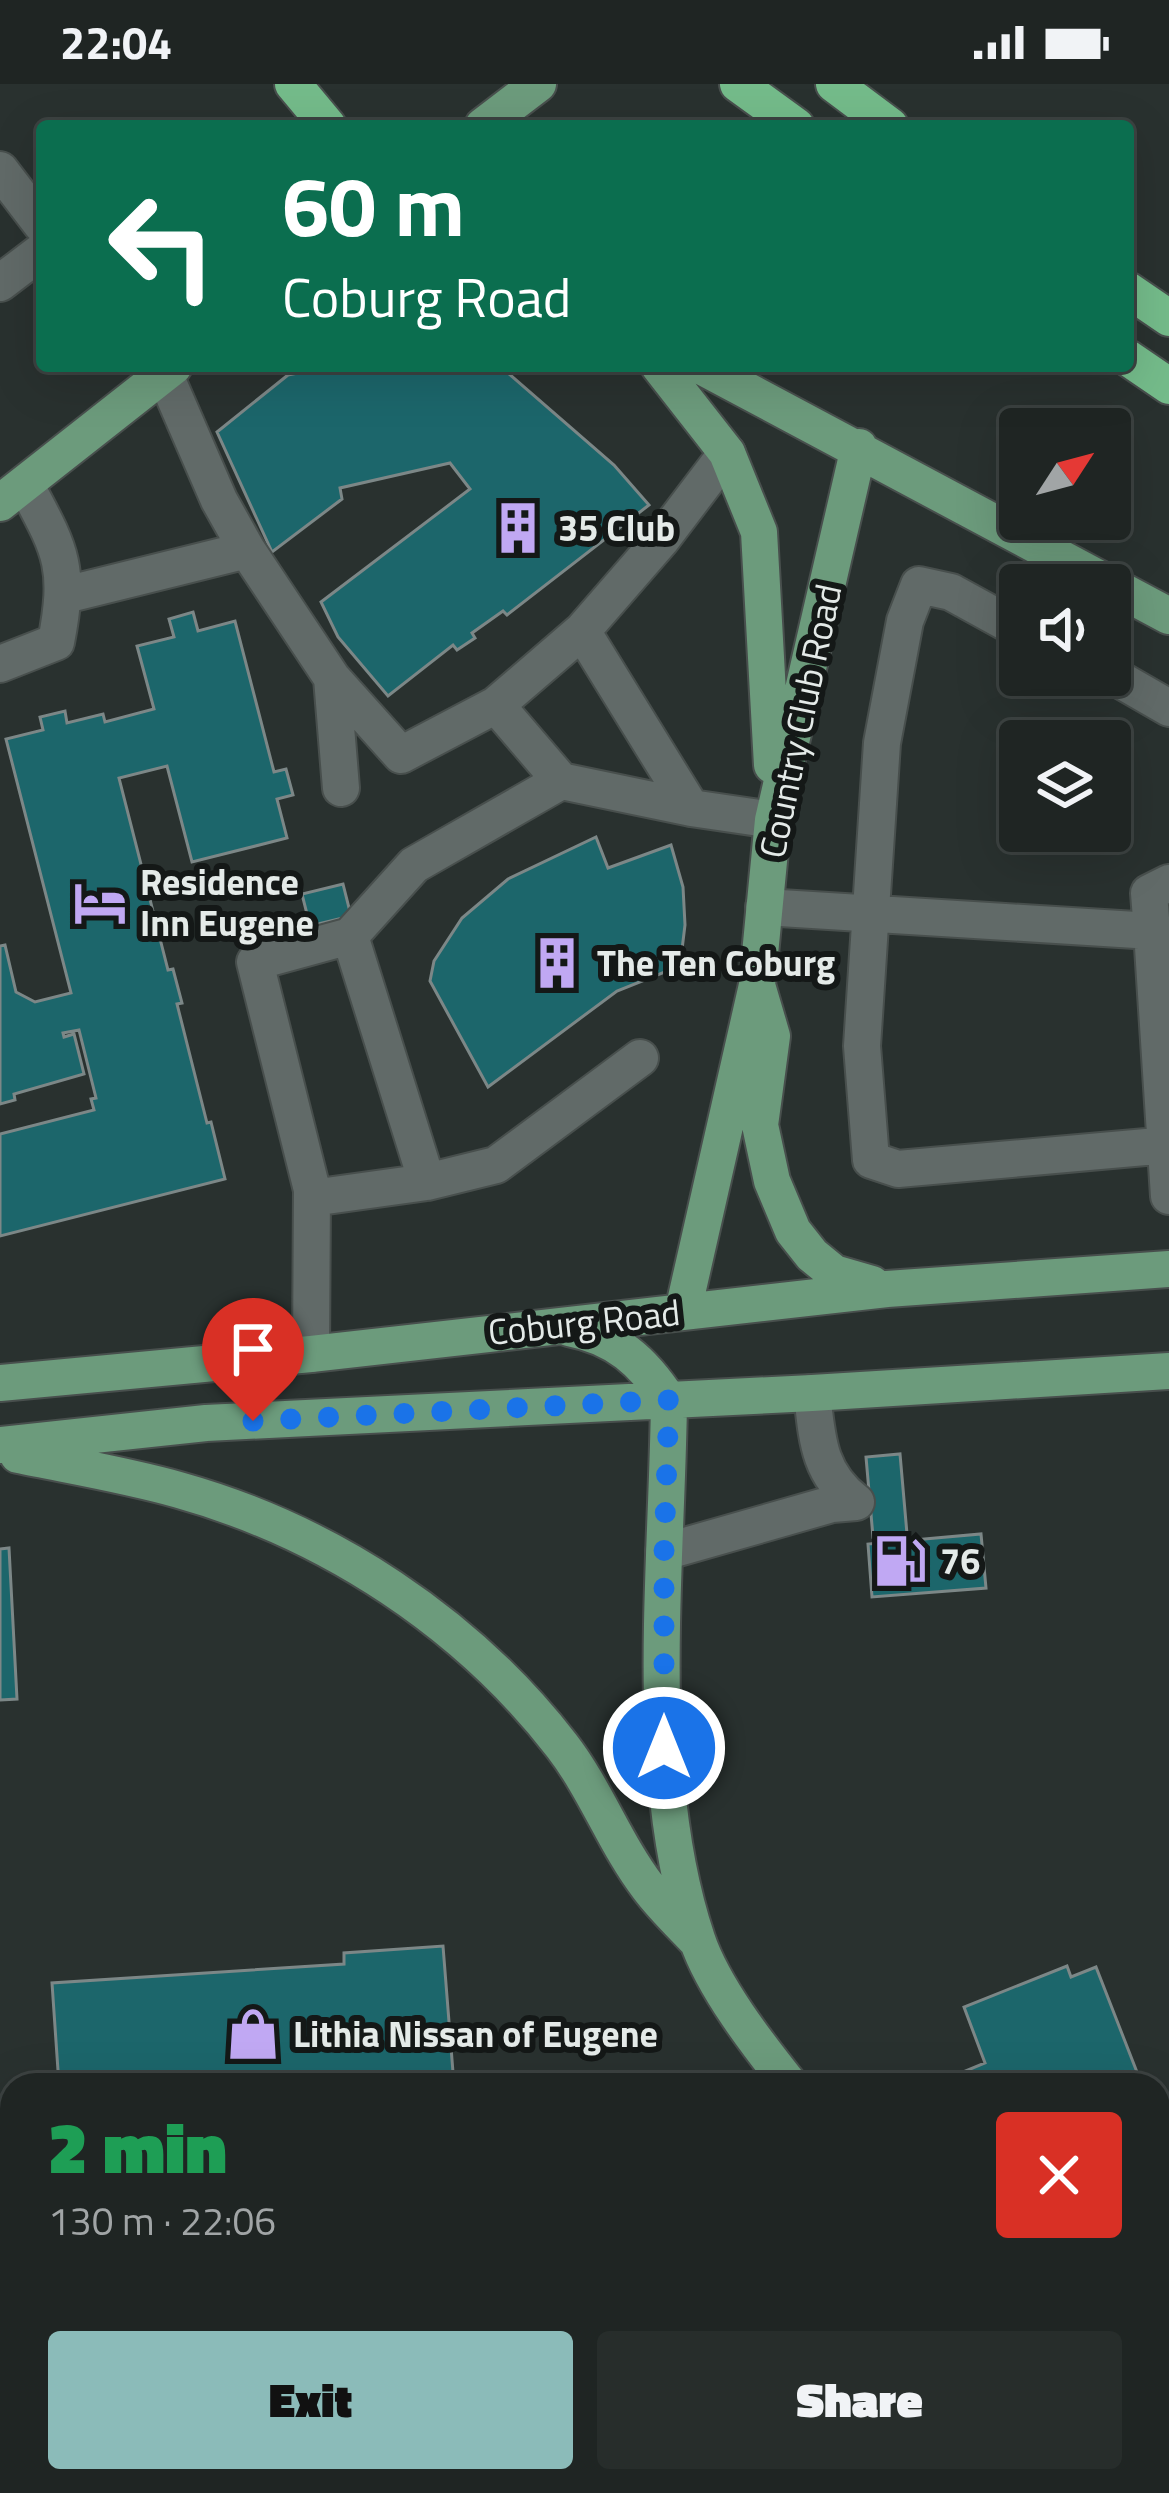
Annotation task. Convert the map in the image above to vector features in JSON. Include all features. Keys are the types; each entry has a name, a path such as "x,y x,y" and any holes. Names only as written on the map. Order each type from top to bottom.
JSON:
{"highway":[{"path":"293,84 323,120"},
{"path":"834,84 882,120"},
{"path":"743,88 788,120"},
{"path":"1134,294 1169,318"},
{"path":"1134,362 1169,386"}],"main road":[{"path":"490,120 538,84"},
{"path":"12,493 166,372"},
{"path":"664,372 727,453 759,532 770,669 773,820"},
{"path":"713,372 1169,616"},
{"name":"Country Club Road","path":"683,1312 757,985 773,820 859,447"},
{"path":"757,985 772,1036 760,1125 772,1180 793,1232 834,1273 887,1289"},
{"name":"Coburg Road","path":"0,1383 311,1354 887,1289 1169,1269"},
{"path":"549,1324 594,1333 621,1347 644,1364 669,1400 664,1748 676,1852 697,1941"},
{"path":"0,1448 206,1423 1169,1371"},
{"path":"0,1448 180,1490 295,1532 413,1601 489,1666 563,1747 600,1801 646,1886 697,1941 780,2073"}],"street":[{"path":"0,170 36,217"},
{"path":"0,283 36,256"},
{"path":"170,372 219,500 248,550 332,678 401,755 496,705 582,631 661,541 727,453"},
{"path":"0,664 56,642 65,595 58,546 12,493"},
{"path":"65,595 248,550"},
{"path":"999,618 951,592 919,585 905,621 882,743 869,914 862,1046 871,1160 898,1168 1167,1145"},
{"path":"582,631 691,808"},
{"path":"332,678 340,788"},
{"path":"1131,686 1169,708"},
{"path":"496,705 561,781 773,820"},
{"path":"311,1354 312,1198 255,962 350,935 414,865 561,781"},
{"path":"1169,883 1149,893 1169,1196"},
{"path":"764,908 1151,931"},
{"path":"350,935 427,1182"},
{"path":"312,1198 427,1182 496,1166 640,1058"},
{"path":"664,1552 832,1504 856,1502 839,1489 821,1458 812,1393"}],"building":[{"name":"35 Club","path":"507,372 614,465 649,505 507,615 503,611 457,650 453,645 388,696 338,637 321,602 470,489 450,463 340,488 342,499 272,552 217,432 288,375"},
{"name":"Residence Inn Eugene","path":"193,612 198,631 235,621 274,772 286,769 293,795 277,799 287,838 192,862 167,766 119,778 225,1179 0,1236 0,1134 94,1110 91,1099 96,1098 79,1030 63,1033 64,1037 74,1034 84,1074 14,1094 15,1100 0,1104 0,946 5,945 16,992 35,1002 71,993 6,739 43,730 40,717 65,711 67,723 103,714 105,722 154,709 137,646 174,637 169,619"},
{"name":"The Ten Coburg","path":"596,837 608,868 671,845 683,887 680,966 617,991 488,1087 430,981 434,961 462,918 508,879"},
{"path":"343,884 351,916 310,926 302,894"},
{"path":"900,1454 907,1534 873,1537 866,1457"},
{"path":"981,1534 986,1588 872,1597 868,1544"},
{"path":"9,1548 17,1699 0,1700 0,1549"},
{"name":"Lithia Nissan of Eugene","path":"443,1946 453,2073 58,2073 52,1983 344,1964 344,1953"},
{"path":"1067,1966 1071,1977 1096,1967 1137,2073 960,2073 985,2063 964,2007"}],"place":[{"name":"35 Club","path":"518,528"},
{"name":"Residence Inn Eugene","path":"100,903"},
{"name":"The Ten Coburg","path":"557,963"},
{"name":"76","path":"900,1561"},
{"name":"Lithia Nissan of Eugene","path":"253,2034"}],"route":[{"path":"253,1421 669,1400 664,1748"}]}
